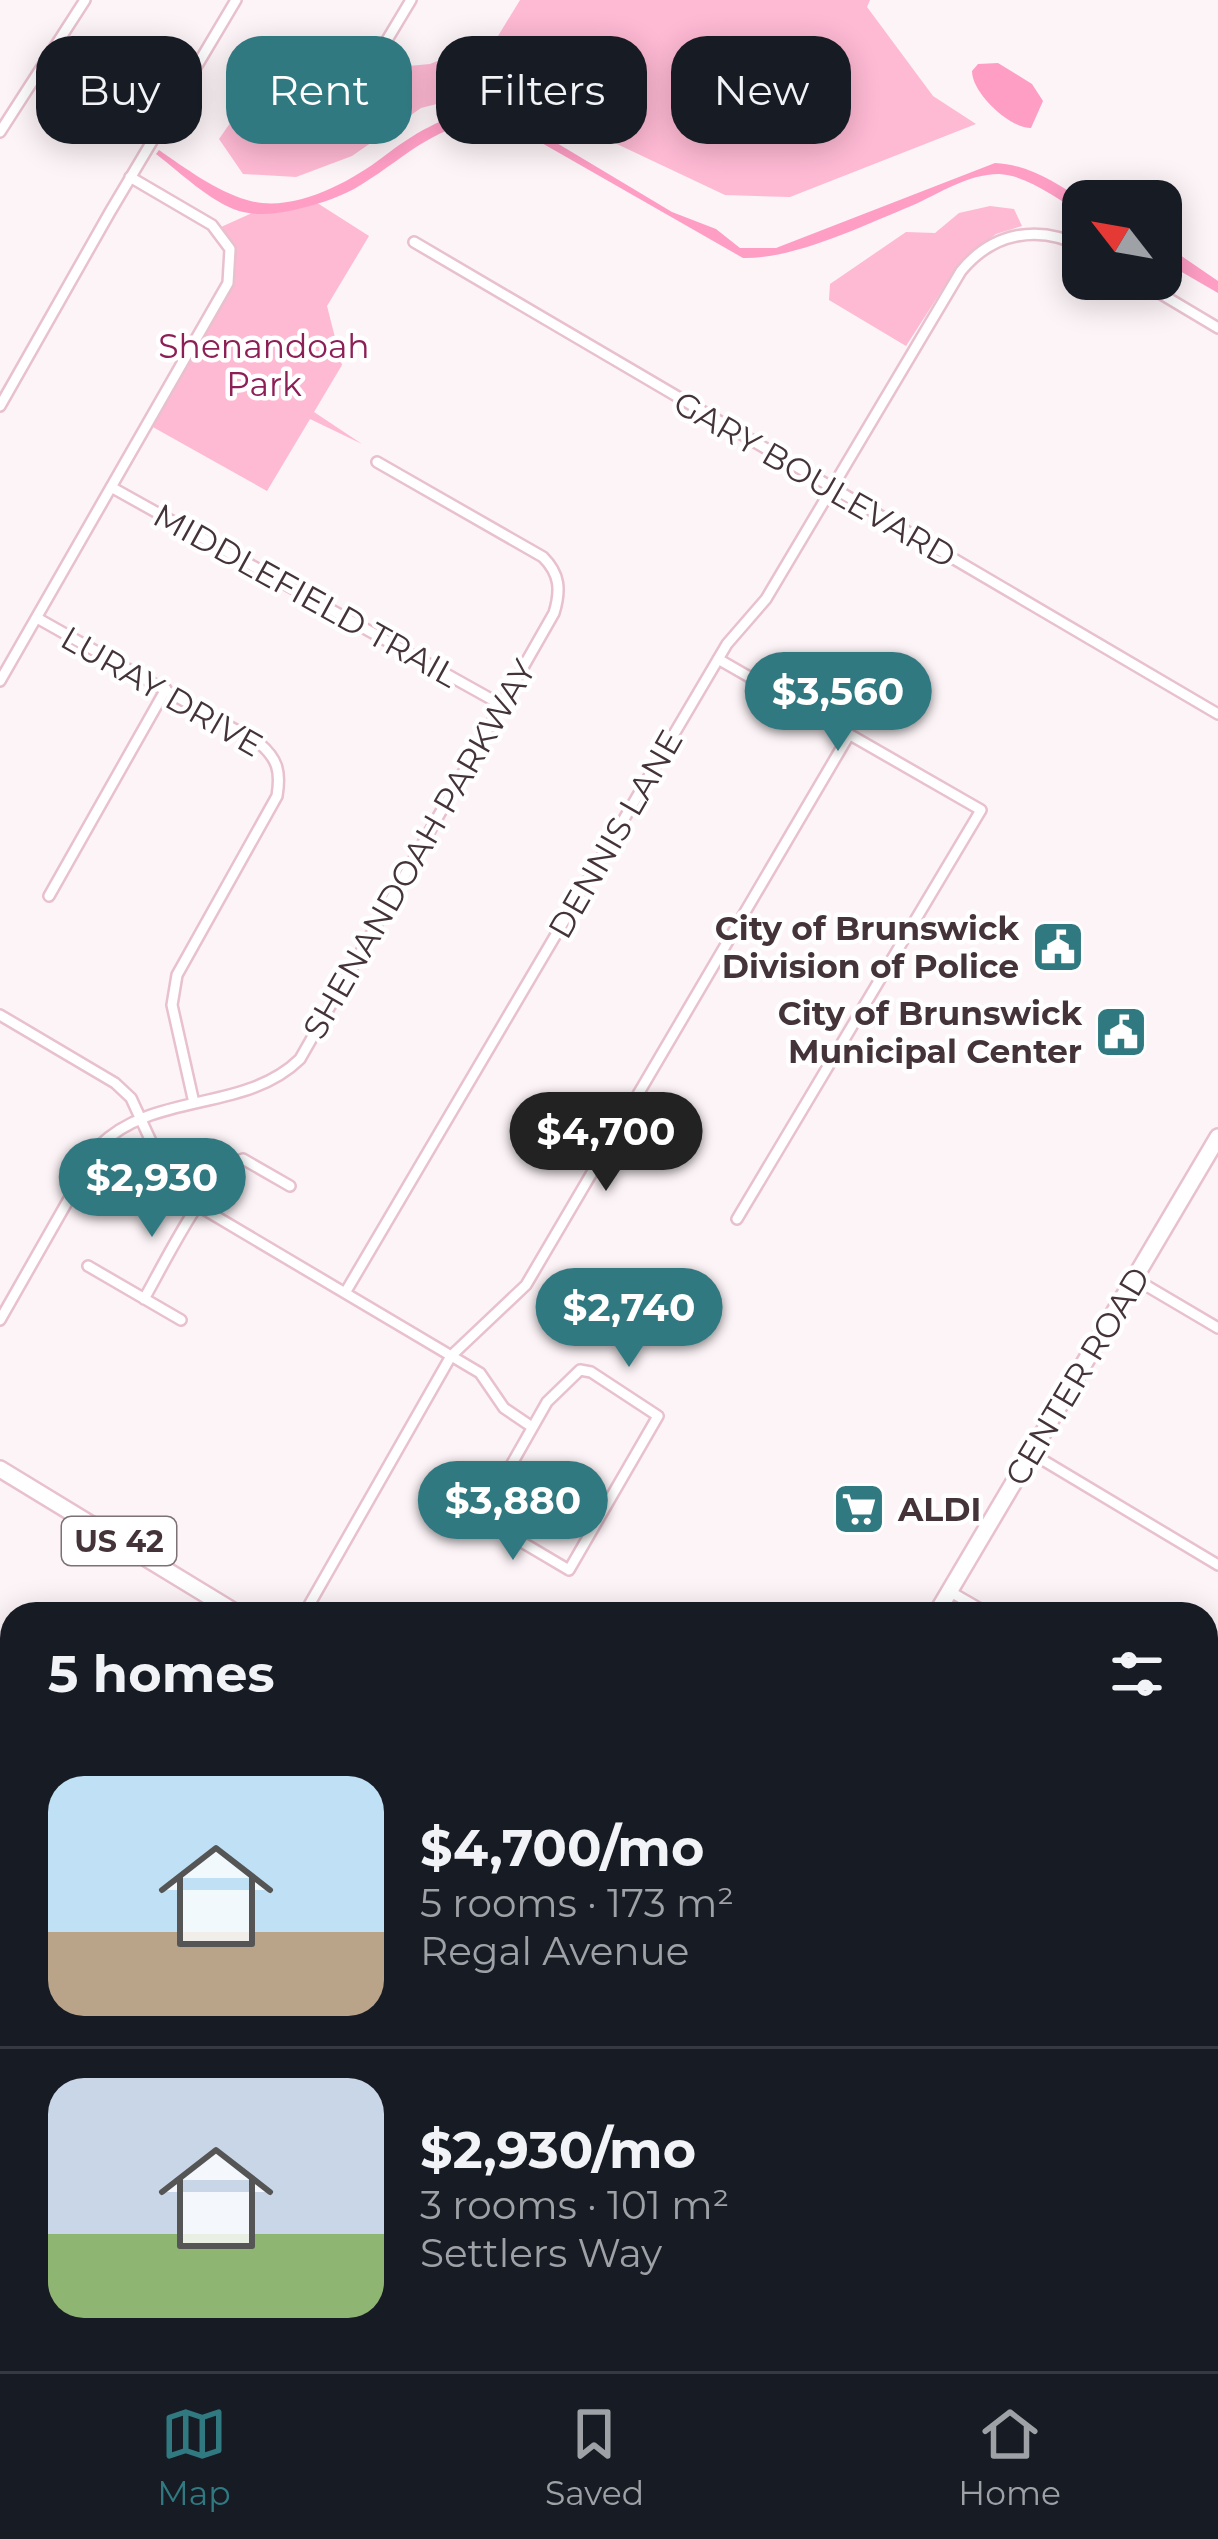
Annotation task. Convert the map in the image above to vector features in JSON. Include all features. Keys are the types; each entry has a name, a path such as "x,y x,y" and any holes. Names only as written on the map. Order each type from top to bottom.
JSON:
{"main road":[{"name":"CENTER ROAD","path":"944,1602 1218,1138"},
{"name":"US 42","path":"0,1468 214,1602"}],"street":[{"path":"0,132 85,0"},
{"path":"0,406 236,0"},
{"path":"389,36 411,0"},
{"path":"0,681 228,284 230,249 212,225 130,177"},
{"name":"DENNIS LANE","path":"345,1293 718,658 766,599 961,271 980,250 1008,237 1034,233 1062,237"},
{"name":"GARY BOULEVARD","path":"414,242 1218,714"},
{"path":"1171,300 1218,328"},
{"name":"SHENANDOAH PARKWAY","path":"0,1320 99,1146 116,1130 141,1117 267,1085 300,1059 554,613 560,596 558,581 543,556 377,462"},
{"name":"MIDDLEFIELD TRAIL","path":"111,487 500,704"},
{"name":"LURAY DRIVE","path":"37,618 259,743 273,755 279,771 278,796 177,974 172,1006 194,1103"},
{"path":"718,658 981,810 736,1219"},
{"path":"49,896 166,689"},
{"path":"311,1602 452,1356 526,1285 849,735"},
{"path":"0,1016 115,1083 141,1117 161,1163 199,1205 480,1373 504,1408 532,1427"},
{"path":"144,1298 199,1205 238,1159 290,1186"},
{"path":"88,1266 181,1320"},
{"path":"1134,1278 1218,1328"},
{"path":"580,1370 591,1372 658,1417 569,1570 481,1518 532,1427 548,1402 580,1370"},
{"path":"1031,1454 1218,1565"},
{"path":"950,1592 967,1602"}],"green space":[{"path":"520,0 870,0 867,7 933,96 976,124 790,197 725,195 617,144 647,144 647,36 498,36"},
{"path":"436,62 436,104 412,114 412,66"},
{"path":"226,129 226,144 369,144 352,156 296,177 243,174 219,139"},
{"name":"Shenandoah Park","path":"311,199 369,236 327,306 342,365 314,412 362,444 310,419 267,491 151,426 233,281 234,252 221,227 259,210"},
{"path":"990,206 1014,209 1022,226 996,234 960,262 906,346 829,300 830,284 906,232 935,233 959,213"}],"shaded area":[{"path":"998,63 1032,84 1043,101 1031,128 1003,116 978,89 972,71 978,64"},
{"path":"436,124 436,136 347,193 274,213 246,213 228,206 156,154 159,150 235,196 282,203 337,186 402,144 412,144 417,134"},
{"path":"544,144 558,144 672,212 716,229 740,248 776,248 995,163 1031,171 1062,187 1062,201 1021,179 987,175 828,240 784,253 743,258"},
{"path":"1182,256 1218,281 1218,293 1182,272"}],"place":[{"name":"City of Brunswick Division of Police","path":"1058,947"},
{"name":"City of Brunswick Municipal Center","path":"1121,1032"},
{"name":"ALDI","path":"859,1509"}]}
